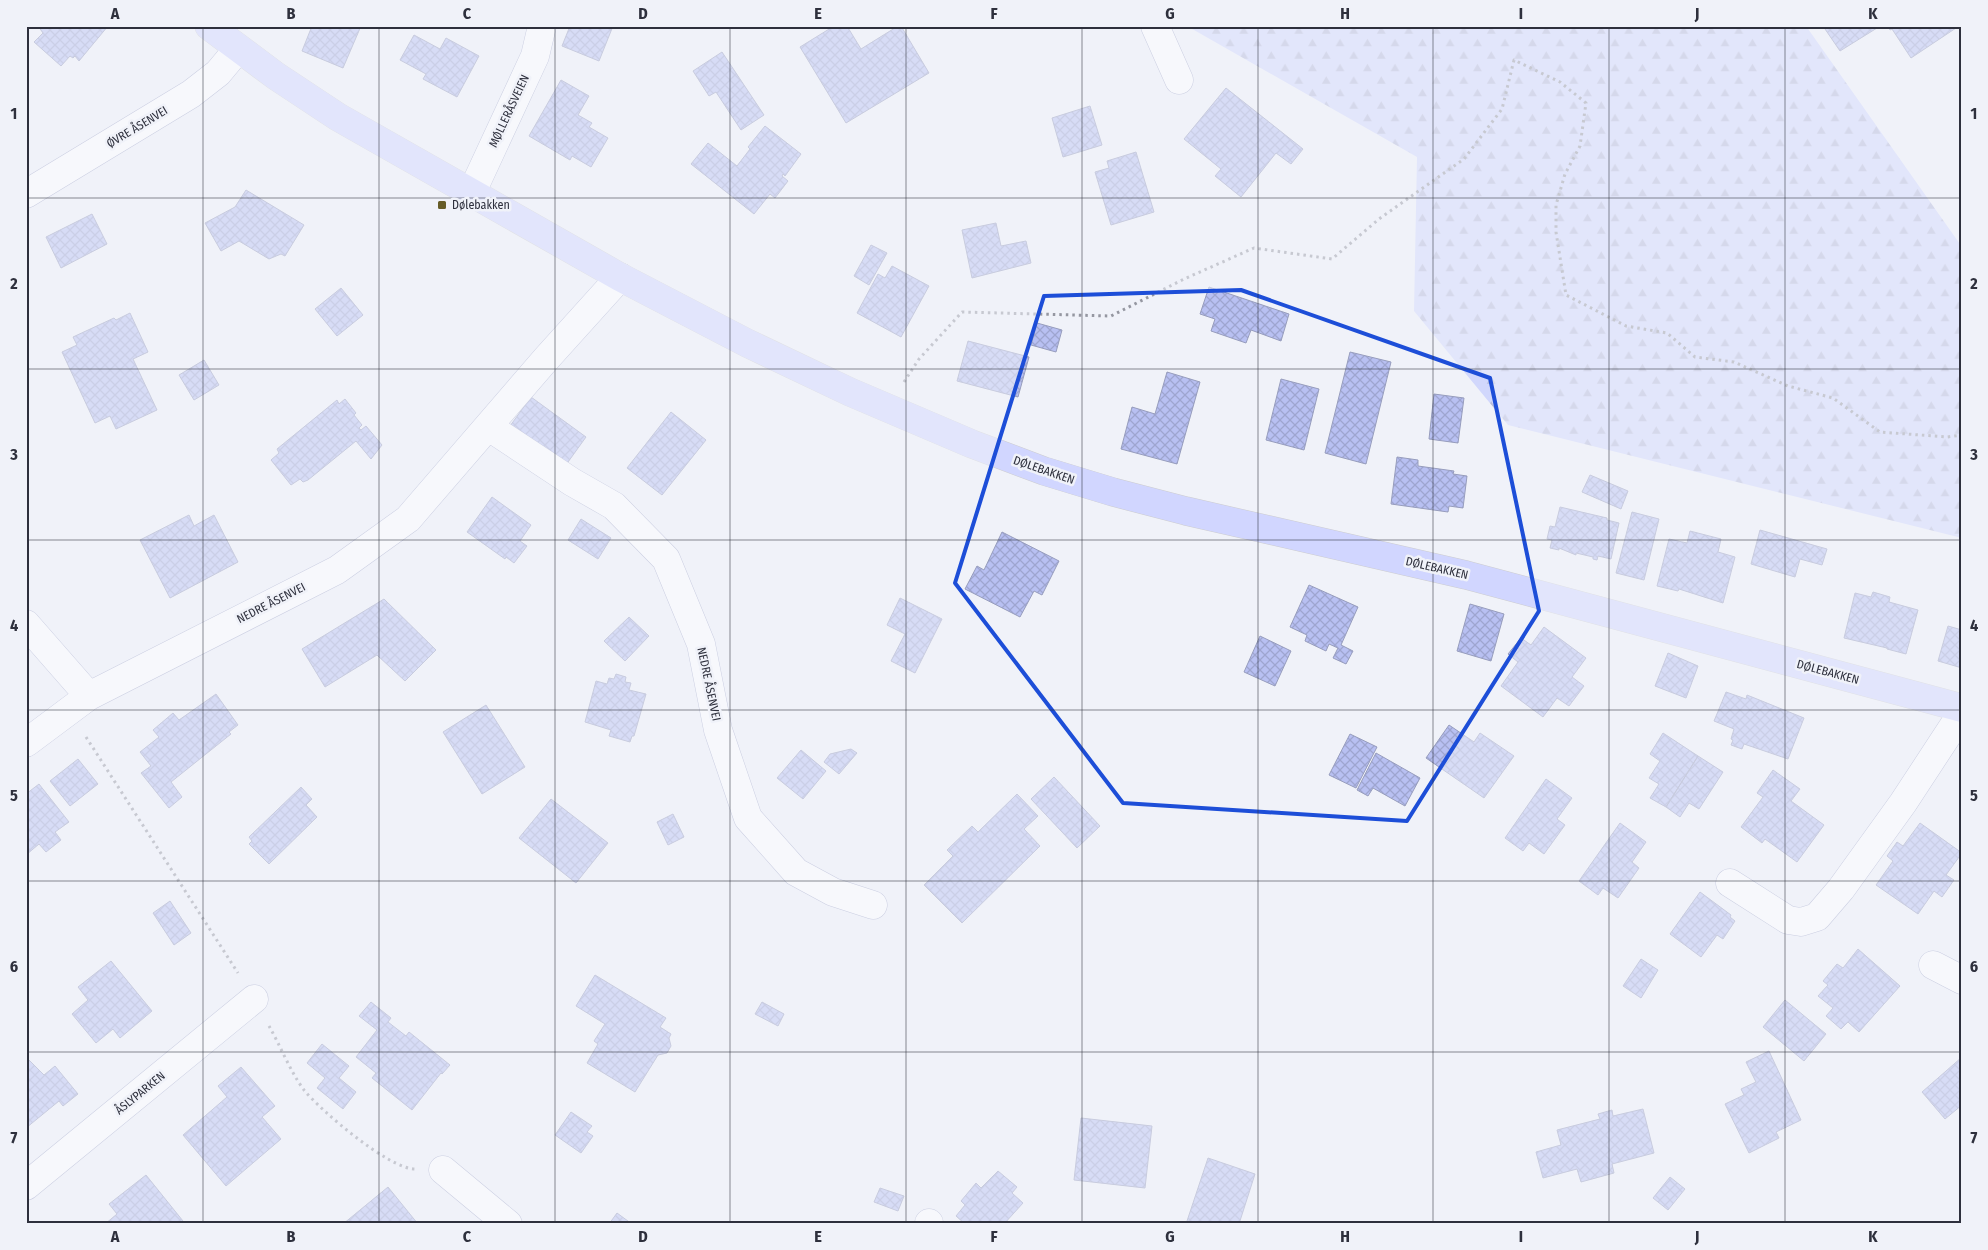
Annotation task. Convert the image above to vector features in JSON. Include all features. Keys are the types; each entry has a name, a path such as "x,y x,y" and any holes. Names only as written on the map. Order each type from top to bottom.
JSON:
{"main road":[{"name":"DØLEBAKKEN","path":"209,26 238,50 338,117 620,277 747,343 887,407 981,447 1044,471 1112,492 1196,514 1466,575 1962,708"}],"street":[{"name":"MØLLERÅSVEIEN","path":"471,194 535,56 542,26"},
{"path":"1155,26 1179,80"},
{"name":"ØVRE ÅSENVEI","path":"26,194 191,94 218,73 238,50"},
{"name":"NEDRE ÅSENVEI","path":"26,743 79,703 337,570 408,519 546,359 620,277"},
{"name":"NEDRE ÅSENVEI","path":"489,427 572,482 614,506 666,560 701,644 718,730 748,818 796,872 833,892 873,905"},
{"path":"26,624 79,703"},
{"path":"1730,883 1788,920 1802,922 1817,917 1840,889 1903,802 1962,713"},
{"path":"1933,965 1962,980"},
{"name":"ÅSLYPARKEN","path":"26,1186 254,1000"},
{"path":"443,1170 508,1224"}],"path":[{"path":"887,407 919,359 962,312 1111,316 1184,279 1254,248 1332,259 1379,219 1464,159 1502,109 1514,60 1560,82 1586,103 1580,146 1564,174 1556,205 1556,232 1566,296 1626,326 1668,333 1695,357 1734,362 1788,386 1833,398 1880,432 1946,437 1962,435"},
{"path":"79,703 254,1000 304,1089 329,1115 378,1153 406,1169 443,1170"}],"highlighted area":[{"path":"1241,290 1490,378 1539,611 1407,821 1123,803 955,583 1044,296"}],"green space":[{"path":"1187,26 1806,26 1962,247 1962,538 1508,425 1414,311 1417,157"}],"building":[{"path":"38,26 108,26 79,61 75,56 73,58 70,56 61,66 34,42 43,33"},
{"path":"312,26 361,26 343,68 302,51"},
{"path":"570,26 613,26 599,61 562,46"},
{"path":"834,26 847,26 861,49 901,26 929,73 846,123 800,47"},
{"path":"1830,26 1876,26 1877,28 1840,51 1825,29"},
{"path":"1887,26 1959,26 1911,58 1892,29 1890,30"},
{"path":"414,35 440,49 446,38 479,56 457,97 423,79 426,74 400,60"},
{"path":"722,52 764,115 741,130 716,92 709,96 693,71"},
{"path":"561,80 589,96 578,115 592,123 589,127 608,138 591,167 572,156 570,160 529,136"},
{"path":"1226,88 1303,149 1291,164 1276,153 1241,197 1215,176 1221,169 1184,139"},
{"path":"1090,106 1102,145 1063,157 1052,118"},
{"path":"765,126 801,154 785,176 783,174 782,176 788,181 775,198 770,194 754,214 691,164 708,143 737,166 750,149 748,147"},
{"path":"1136,152 1154,212 1111,225 1095,172 1109,168 1107,161"},
{"path":"246,190 304,225 285,256 281,254 269,259 239,241 221,251 205,223 235,207"},
{"path":"92,214 107,244 61,268 46,237"},
{"path":"996,223 1001,246 1026,241 1031,263 972,278 962,230"},
{"path":"871,245 887,253 869,285 854,276"},
{"path":"892,266 929,286 901,337 857,313 878,274 885,278"},
{"path":"1209,287 1289,314 1281,341 1251,330 1246,343 1211,331 1215,319 1200,314"},
{"path":"341,288 363,315 337,336 315,309"},
{"path":"130,313 148,352 133,359 157,410 116,429 110,416 95,423 62,352 77,345 73,337 114,318 116,320"},
{"path":"1037,323 1062,330 1056,352 1031,345"},
{"path":"968,341 1029,357 1018,397 957,381"},
{"path":"1350,352 1391,362 1366,464 1325,453"},
{"path":"204,360 219,385 194,400 179,375"},
{"path":"1167,372 1200,382 1177,464 1121,449 1132,407 1155,414"},
{"path":"1281,379 1319,389 1304,450 1266,440"},
{"path":"1434,394 1464,398 1458,443 1429,439"},
{"path":"531,397 586,437 563,469 510,426"},
{"path":"345,399 356,413 354,415 362,425 359,428 361,430 366,426 382,445 371,459 356,441 308,480 303,482 300,479 291,485 271,460 279,453 277,449 337,400 339,404"},
{"path":"671,412 706,440 662,495 627,468"},
{"path":"1397,457 1418,460 1418,466 1454,471 1453,474 1467,476 1463,508 1449,506 1448,512 1391,504"},
{"path":"1590,475 1628,491 1621,509 1582,492"},
{"path":"492,497 531,525 520,541 527,546 514,563 506,557 505,559 467,532"},
{"path":"1560,507 1607,518 1607,520 1619,523 1611,559 1598,556 1597,560 1593,559 1593,557 1576,553 1576,555 1559,548 1559,550 1550,548 1552,540 1547,539 1550,526 1555,527"},
{"path":"1632,512 1659,519 1644,580 1616,573"},
{"path":"189,515 194,526 214,515 238,562 170,598 140,540"},
{"path":"581,519 611,538 598,559 568,540"},
{"path":"1760,530 1827,549 1822,565 1800,559 1795,577 1751,564"},
{"path":"1690,531 1721,539 1718,552 1735,557 1723,603 1679,589 1678,591 1657,586 1669,539 1687,543"},
{"path":"1002,532 1059,561 1042,595 1034,591 1020,617 965,589 977,566 984,570"},
{"path":"1309,585 1358,607 1341,645 1353,651 1346,664 1333,658 1338,648 1329,644 1326,651 1305,641 1307,635 1290,627"},
{"path":"1873,592 1890,597 1889,602 1918,610 1906,654 1844,638 1855,593 1871,597"},
{"path":"900,598 942,619 915,673 891,661 905,634 887,625"},
{"path":"384,599 436,650 405,681 377,655 325,687 302,649"},
{"path":"1470,604 1504,614 1491,661 1457,651"},
{"path":"629,617 649,636 625,661 604,641"},
{"path":"1948,626 1962,630 1962,668 1938,661"},
{"path":"1544,627 1586,658 1572,677 1584,686 1569,706 1557,698 1543,717 1501,686 1518,662 1508,654 1521,638 1531,645"},
{"path":"1260,636 1291,651 1275,686 1244,672"},
{"path":"1668,653 1698,666 1686,698 1655,686"},
{"path":"616,674 626,677 625,682 631,683 629,690 646,694 634,736 632,736 630,742 609,736 611,730 585,722 596,681 607,684 609,678 614,679"},
{"path":"1726,692 1746,699 1747,695 1804,718 1788,759 1744,744 1742,749 1731,745 1734,729 1714,721"},
{"path":"216,694 238,725 229,732 231,734 171,782 182,797 169,808 141,773 151,766 140,752 159,737 153,730 173,713 179,720"},
{"path":"486,705 525,767 482,794 443,732"},
{"path":"1449,725 1474,742 1480,733 1514,756 1484,798 1426,758"},
{"path":"1663,733 1698,756 1666,807 1650,798 1659,784 1649,778 1660,761 1650,754"},
{"path":"1350,734 1377,747 1356,788 1329,775"},
{"path":"851,749 857,753 839,774 824,762 830,754"},
{"path":"801,750 826,771 803,799 777,778"},
{"path":"1376,753 1420,778 1405,806 1373,788 1368,796 1357,790"},
{"path":"1698,756 1723,772 1699,809 1689,803 1680,817 1666,807"},
{"path":"78,759 98,784 70,806 50,781"},
{"path":"1773,770 1800,789 1791,801 1824,825 1797,862 1765,839 1762,843 1741,827 1763,797 1757,793"},
{"path":"1054,777 1100,826 1077,848 1031,799"},
{"path":"1546,779 1572,798 1557,819 1565,825 1544,854 1529,843 1523,851 1505,838"},
{"path":"39,784 69,822 55,832 61,840 46,852 39,844 26,855 26,794"},
{"path":"301,787 312,799 306,805 317,817 269,864 249,844 252,841 249,837"},
{"path":"1017,794 1038,816 1024,829 1040,846 962,923 924,885 953,856 947,850 972,826 978,832"},
{"path":"551,799 608,843 576,883 519,838"},
{"path":"673,814 684,837 668,845 657,822"},
{"path":"1620,823 1646,842 1632,862 1639,868 1618,898 1603,888 1598,895 1579,881"},
{"path":"1920,823 1962,853 1946,875 1954,880 1942,897 1934,891 1918,914 1876,885 1893,861 1887,856 1897,842 1903,846"},
{"path":"1700,892 1731,915 1730,917 1735,921 1723,939 1717,935 1701,957 1670,934"},
{"path":"170,901 191,933 174,945 153,913"},
{"path":"1858,949 1900,986 1859,1032 1848,1022 1841,1029 1826,1016 1833,1008 1818,996 1828,985 1823,981 1837,964 1843,968"},
{"path":"1641,959 1658,970 1641,998 1623,986"},
{"path":"111,961 152,1011 120,1038 113,1029 96,1043 72,1014 88,1000 78,987"},
{"path":"595,975 666,1018 660,1027 671,1034 669,1038 671,1046 667,1053 658,1055 635,1092 587,1063 598,1044 594,1041 605,1024 576,1006"},
{"path":"1785,1000 1826,1034 1804,1061 1763,1027"},
{"path":"371,1002 391,1018 388,1022 406,1036 409,1032 450,1065 441,1073 412,1110 372,1078 376,1073 356,1057 377,1030 359,1016"},
{"path":"762,1002 784,1014 778,1026 755,1014"},
{"path":"322,1044 349,1066 339,1078 356,1092 343,1109 317,1088 325,1078 307,1063"},
{"path":"1769,1051 1801,1120 1776,1132 1779,1138 1749,1153 1725,1104 1744,1095 1741,1089 1756,1082 1746,1062"},
{"path":"26,1057 44,1075 55,1066 78,1094 63,1106 59,1101 26,1128"},
{"path":"1962,1057 1962,1105 1945,1119 1922,1092"},
{"path":"241,1067 275,1106 262,1117 281,1139 226,1186 183,1135 227,1097 218,1086"},
{"path":"1643,1109 1654,1153 1612,1164 1614,1173 1581,1182 1577,1169 1543,1178 1536,1152 1561,1145 1557,1130 1600,1119 1598,1114 1612,1110 1613,1116"},
{"path":"571,1112 592,1126 587,1132 593,1136 581,1153 555,1135"},
{"path":"1081,1118 1152,1126 1145,1188 1074,1180"},
{"path":"1208,1158 1255,1174 1239,1224 1186,1224"},
{"path":"998,1171 1017,1187 1012,1193 1023,1203 1004,1224 965,1224 956,1216 965,1205 961,1201 976,1183 981,1188"},
{"path":"146,1175 183,1221 180,1224 105,1224 117,1214 109,1204"},
{"path":"1670,1177 1685,1189 1668,1210 1653,1198"},
{"path":"388,1187 418,1224 343,1224"},
{"path":"880,1188 904,1196 898,1211 874,1202"},
{"path":"617,1213 632,1224 609,1224"}],"place":[{"name":"Dølebakken","path":"442,205"}]}
